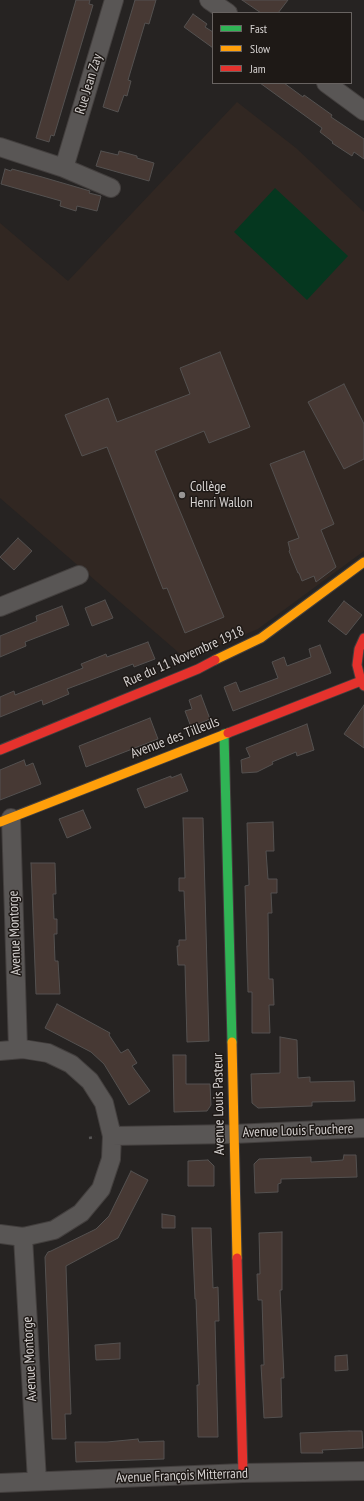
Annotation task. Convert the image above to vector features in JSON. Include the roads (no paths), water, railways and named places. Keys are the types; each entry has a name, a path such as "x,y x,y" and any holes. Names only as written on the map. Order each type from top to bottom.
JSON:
{"street":[{"name":"Rue Jean Zay","path":"64,168 114,0"},
{"path":"209,0 227,12"},
{"path":"327,84 364,111"},
{"path":"0,147 64,168 111,188"},
{"name":"Rue du 11 Novembre 1918","path":"0,750 198,669 261,638 364,562"},
{"path":"0,607 79,575"},
{"path":"362,684 357,665 359,649 364,638"},
{"name":"Avenue des Tilleuls","path":"5,820 224,734 362,684"},
{"name":"Avenue Louis Pasteur","path":"224,734 233,1134 243,1473"},
{"name":"Avenue Montorge","path":"5,820 18,1049"},
{"path":"0,1051 23,1049 48,1053 71,1064 90,1081 104,1102 112,1136 111,1158 101,1189 81,1214 54,1230 23,1237 0,1234"},
{"name":"Avenue Louis Fouchere","path":"112,1136 233,1134 364,1128"},
{"name":"Avenue Montorge","path":"23,1237 37,1481"},
{"name":"Avenue François Mitterrand","path":"0,1483 243,1473 364,1471"}],"place":[{"name":"Collège Henri Wallon","path":"182,495"}]}
